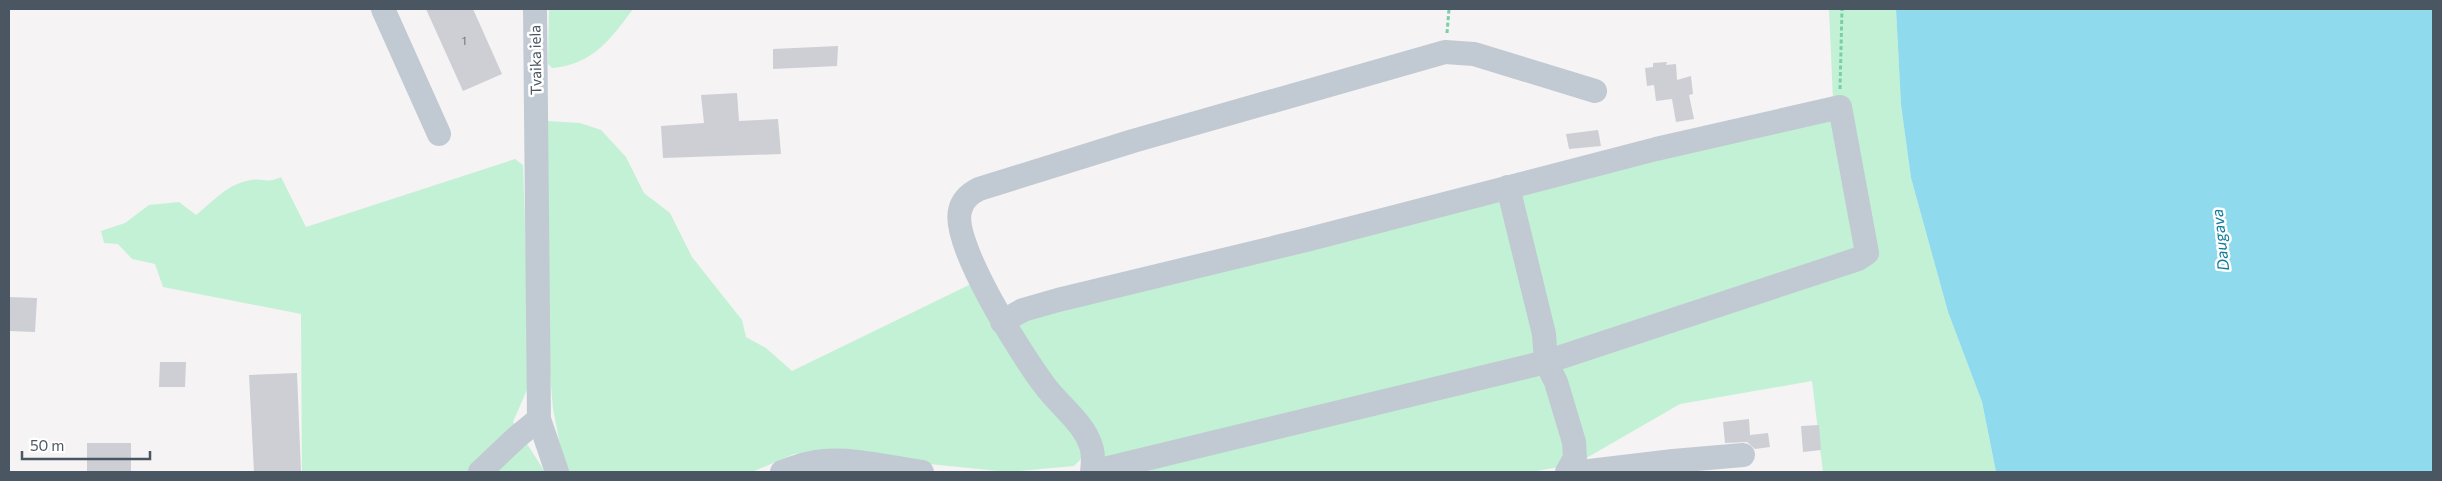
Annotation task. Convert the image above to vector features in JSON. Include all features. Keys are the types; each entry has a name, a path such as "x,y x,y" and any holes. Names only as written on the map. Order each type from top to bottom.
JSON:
{"street":[{"path":"383,9 439,134"},
{"name":"Tvaika iela","path":"535,9 538,112 539,419 557,472"},
{"path":"1002,322 1023,310 1058,300 1306,240 1656,149 1840,107 1867,253 1858,259 1546,362 1092,472 1091,446 1083,431 1045,387 1002,322 966,247 960,227 959,212 964,201 979,189 1133,141 1446,52 1474,54 1595,91"},
{"path":"1508,187 1544,334 1546,362 1556,382 1574,442 1575,458 1567,472"},
{"path":"480,472 516,437 539,419"},
{"path":"1581,472 1743,455"},
{"path":"782,472 800,465 823,460 852,462 922,472"}],"path":[{"path":"1840,107 1842,9"}],"green space":[{"path":"549,9 633,9 599,49 578,62 552,68 548,64"},
{"path":"1829,9 1896,9 1901,105 1911,178 1948,312 1982,402 1996,472 1823,472 1812,381 1680,404 1576,464 1531,472 1144,472 1135,455 1107,462 1042,370 1013,321 1833,99"},
{"path":"547,121 580,123 601,130 626,157 644,193 670,213 692,257 742,320 746,337 766,348 792,371 971,284 1076,430 1082,458 1074,466 1008,472 920,463 829,450 794,454 752,472 567,472 553,409 544,302"},
{"path":"515,159 523,165 530,368 529,385 513,422 545,472 302,472 301,314 163,287 155,264 132,259 118,244 104,243 101,231 125,223 149,205 179,202 196,215 222,193 235,185 251,180 269,180 281,177 306,227"}],"water":[{"name":"Daugava","path":"1896,9 2433,9 2433,472 1996,472 1982,402 1948,312 1911,178 1901,105"}],"building":[{"path":"426,9 473,9 502,74 463,91"},
{"path":"838,46 837,66 773,69 773,49"},
{"path":"1667,62 1666,65 1676,64 1677,80 1691,76 1693,94 1689,95 1694,119 1676,122 1672,99 1656,101 1654,85 1647,86 1645,68 1653,67 1653,63"},
{"path":"737,93 739,121 778,119 781,154 663,158 661,126 704,123 701,95"},
{"path":"1598,130 1601,146 1569,149 1566,134"},
{"path":"9,297 37,298 35,332 9,331"},
{"path":"160,362 186,362 185,387 159,387"},
{"path":"297,373 301,472 254,472 249,375"},
{"path":"1749,419 1750,435 1768,433 1770,447 1755,449 1747,442 1725,443 1723,422"},
{"path":"1819,425 1821,450 1803,452 1801,426"},
{"path":"87,443 131,443 131,472 87,472"}]}
